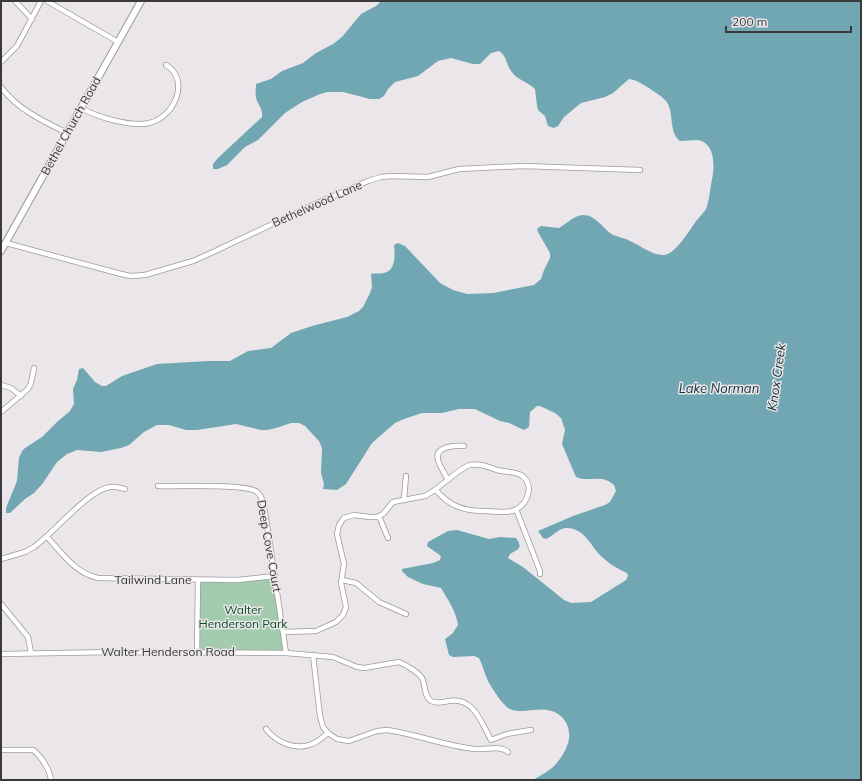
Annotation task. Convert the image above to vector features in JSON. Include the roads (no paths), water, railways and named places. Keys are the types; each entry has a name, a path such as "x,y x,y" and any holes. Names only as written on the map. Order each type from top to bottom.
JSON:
{"street":[{"path":"15,1 32,19"},
{"path":"1,62 17,46 41,1"},
{"path":"47,1 118,42"},
{"name":"Bethel Church Road","path":"1,251 141,1"},
{"path":"81,108 100,116 134,124 149,123 159,120 168,113 173,106 178,90 178,78 176,73 166,66"},
{"path":"1,87 8,96 22,108 67,133"},
{"name":"Bethelwood Lane","path":"6,243 121,274 138,276 169,269 211,253 283,218 360,184 382,177 428,177 459,169 523,166 640,170"},
{"path":"1,412 21,396 31,383 34,368"},
{"path":"1,385 11,388 21,396"},
{"path":"448,480 438,461 438,453 444,448 451,446 464,446"},
{"path":"283,632 316,631 341,619 346,607 341,586 344,564 338,536 339,525 344,518 357,515 372,518 379,516 393,502 425,496 436,490 464,468 474,465 484,465 520,474 526,481 529,493 525,501 516,509 503,512 473,511 463,509 449,503 436,490"},
{"path":"404,499 406,476"},
{"path":"1,559 30,550 47,537 96,492 114,486 125,489"},
{"name":"Deep Cove Court","path":"158,486 237,487 256,490 262,498 286,653"},
{"path":"516,509 540,574"},
{"path":"379,516 388,538"},
{"name":"Tailwind Lane","path":"47,537 78,569 92,577 104,579 247,580 275,576"},
{"path":"197,652 198,580"},
{"path":"342,580 356,584 379,602 406,614"},
{"path":"1,604 28,637 31,653"},
{"name":"Walter Henderson Road","path":"1,654 197,652 286,653 334,657 356,667 364,668 400,662 420,676 423,680 426,695 432,701 443,703 460,701 468,704 479,718 491,740 506,734 531,730"},
{"path":"313,655 320,716 323,727 328,733 337,739 349,741 377,731 387,730 476,749 504,749 508,752"},
{"path":"266,729 271,735 283,743 299,747 310,745 328,733"},
{"path":"1,750 33,750 49,772 51,780"}],"water":[{"name":"Lake Norman","path":"381,1 861,1 861,780 533,780 554,766 564,753 569,740 566,722 553,711 519,711 510,709 501,701 490,684 479,658 474,656 453,657 449,655 445,639 453,633 458,625 451,606 441,588 423,584 408,577 402,569 433,563 440,560 441,556 427,546 428,542 448,531 457,530 489,539 500,537 516,538 520,546 516,551 510,554 508,558 523,567 564,600 571,603 591,602 626,580 628,576 627,573 613,566 604,559 577,530 565,528 546,539 543,538 538,531 573,516 605,505 610,502 616,491 614,485 609,481 600,479 581,479 576,477 562,444 565,430 561,418 555,413 540,406 537,406 530,412 529,427 524,430 475,409 459,409 442,413 422,413 404,419 395,423 372,443 346,484 337,490 323,489 324,484 321,473 322,448 319,441 305,426 299,423 291,423 267,430 236,424 197,430 186,430 169,425 157,425 144,432 129,445 121,448 101,452 77,450 67,454 57,462 43,483 34,493 10,513 6,513 6,508 17,481 19,458 22,451 42,437 70,411 74,404 73,389 77,380 79,369 83,368 95,382 102,386 106,386 122,376 157,364 230,361 248,351 271,348 291,333 347,317 359,311 363,307 372,287 371,274 388,272 391,269 394,262 394,245 398,243 405,246 440,283 453,290 467,294 493,293 534,285 541,279 550,258 550,253 537,229 541,226 559,228 577,216 588,216 596,220 613,235 628,240 655,254 664,255 669,254 678,246 705,210 709,199 713,173 713,161 710,149 702,141 680,141 676,137 669,106 660,96 639,82 629,79 613,93 605,97 581,103 564,117 558,126 554,128 548,126 545,116 538,110 535,89 513,74 504,55 499,51 491,53 480,64 473,64 451,58 438,61 418,76 395,82 384,96 379,99 370,99 343,92 327,92 320,94 302,102 285,113 258,140 245,147 227,165 218,169 213,169 213,164 218,158 262,117 261,109 256,98 256,84 271,79 282,71 303,63 316,53 333,44 342,37 361,14 376,6"}],"water label":[{"name":"Knox Creek","path":"776,377"}],"park label":[{"name":"Walter Henderson Park","path":"243,617"}]}
